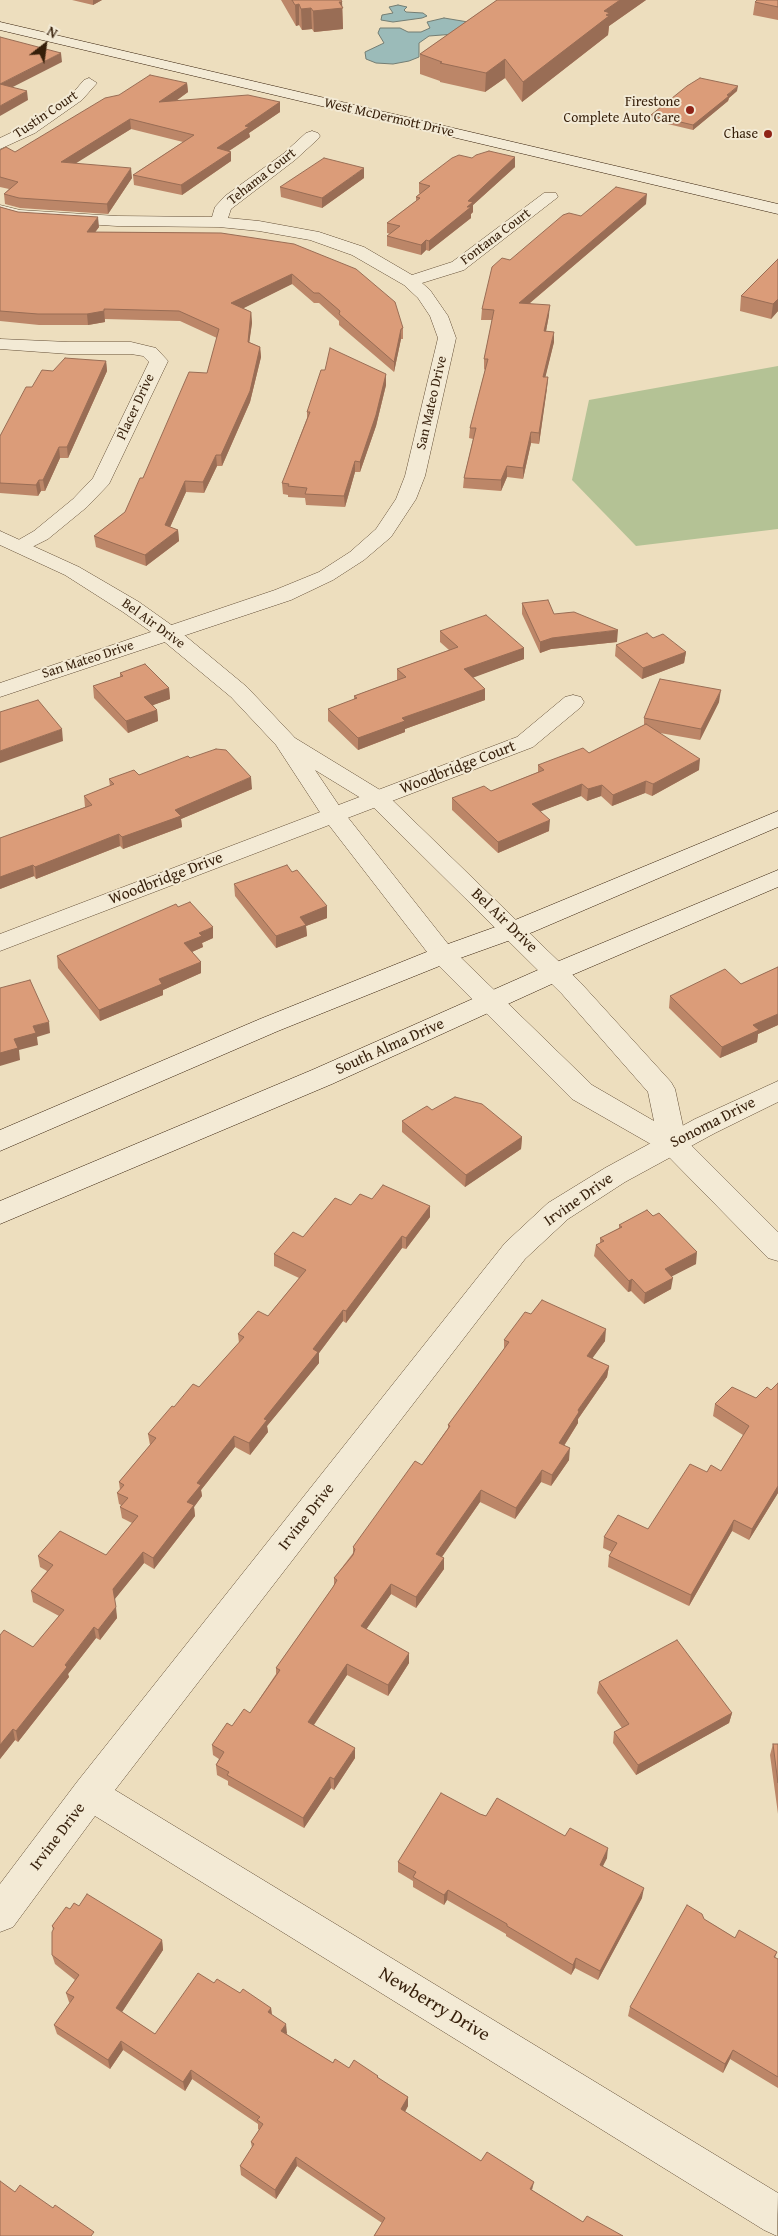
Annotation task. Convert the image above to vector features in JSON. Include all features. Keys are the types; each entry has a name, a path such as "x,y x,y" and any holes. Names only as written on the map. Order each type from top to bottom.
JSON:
{"street":[{"name":"West McDermott Drive","path":"0,26 778,209"},
{"name":"Tustin Court","path":"0,144 29,130 77,97 88,83"},
{"name":"Tehama Court","path":"219,222 224,207 231,200 289,157 312,136"},
{"name":"Fontana Court","path":"410,281 458,266 550,196"},
{"name":"San Mateo Drive","path":"0,210 20,215 117,221 219,222 259,226 313,236 358,251 384,264 410,281 424,294 439,316 447,338 415,476 406,499 384,533 357,556 326,576 283,595 0,690"},
{"name":"Placer Drive","path":"0,344 136,349 149,352 159,361 102,480 80,504 40,535 22,546"},
{"name":"Bel Air Drive","path":"0,537 72,571 131,607 168,634 239,692 285,741 333,815 443,955 582,1092 660,1150 778,1250"},
{"name":"Woodbridge Court","path":"333,815 526,742 573,702"},
{"name":"Bel Air Drive","path":"285,741 377,798 556,972 661,1089 660,1150"},
{"name":"Woodbridge Drive","path":"0,943 333,815"},
{"path":"0,1141 260,1029 512,929 778,818"},
{"name":"South Alma Drive","path":"0,1213 322,1077 556,972 778,878"},
{"name":"Sonoma Drive","path":"660,1150 778,1091"},
{"name":"Irvine Drive","path":"0,1914 90,1794 515,1251 558,1211 660,1150"},
{"name":"Newberry Drive","path":"90,1794 778,2216"}],"green space":[{"path":"778,366 778,529 636,546 572,480 589,400"}],"water":[{"path":"398,5 407,7 404,10 406,12 423,13 427,16 393,22 381,20 382,15 393,13 389,7"},
{"path":"444,18 468,22 455,34 429,36 419,43 419,57 409,61 393,64 376,63 366,59 365,52 384,43 378,33 380,28 400,28 408,32 421,32 430,28 427,22"}],"building":[{"path":"292,0 341,0 342,2 339,2 343,8 313,11 311,8 301,9 299,4 295,5"},
{"path":"497,0 620,0 604,11 610,13 606,15 609,16 523,82 505,59 486,73 440,63 442,62 420,54"},
{"path":"757,0 778,0 778,7 755,2"},
{"path":"0,37 61,53 0,84"},
{"path":"150,75 187,83 159,102 248,95 280,102 245,126 249,127 217,148 231,152 181,185 133,175 194,135 130,119 61,162 131,168 107,204 19,198 4,194 18,182 0,177 0,150 6,147 15,152 105,98 119,95"},
{"name":"Firestone Complete Auto Care","path":"700,78 738,86 727,95 729,96 693,125 651,115 687,86"},
{"path":"0,84 27,91 0,106"},
{"path":"489,151 515,157 468,201 473,202 467,207 471,207 429,241 426,240 421,245 387,236 400,226 387,223 420,198 416,197 430,186 419,183 452,158 459,155 472,158"},
{"path":"324,158 364,168 322,198 280,187"},
{"path":"616,187 647,194 519,303 550,305 544,331 554,332 543,377 548,377 539,433 531,432 523,468 507,466 501,480 464,478 476,428 470,428 488,359 484,359 494,310 482,309 492,267 502,258 510,260 563,215 569,213 581,216"},
{"path":"0,207 18,212 98,217 87,232 221,233 294,244 356,269 395,302 403,328 401,329 394,362 339,314 340,311 319,293 314,293 292,274 231,303 251,312 248,342 260,347 250,391 221,455 216,455 203,482 185,481 165,525 178,530 145,555 94,536 125,512 140,478 143,478 189,372 207,373 219,329 179,311 104,309 104,311 87,314 38,314 0,311"},
{"path":"778,259 778,299 773,304 741,296"},
{"path":"330,348 386,374 376,415 360,462 355,461 344,496 305,494 307,488 288,486 289,484 282,483 310,412 307,412 321,370 325,370"},
{"path":"65,358 106,361 67,447 59,447 43,480 39,480 36,485 0,483 0,436 26,387 32,387 42,370 53,371"},
{"path":"548,600 554,614 574,612 618,630 552,638 540,642 522,603"},
{"path":"486,615 524,648 464,669 485,689 402,718 405,721 358,738 328,709 357,698 354,696 406,677 397,669 458,647 440,631"},
{"path":"647,633 653,638 663,634 686,652 643,668 616,645"},
{"path":"145,664 169,688 144,697 157,710 126,721 93,686 123,676 120,673"},
{"path":"660,679 721,690 701,729 644,718"},
{"path":"38,700 62,729 0,751 0,712"},
{"path":"646,724 700,759 653,784 646,781 613,795 602,785 588,789 582,784 532,804 550,820 498,842 452,798 484,786 491,791 544,770 538,765 583,748 589,753"},
{"path":"216,749 226,750 251,777 175,810 181,816 122,837 119,834 35,867 33,865 0,877 0,838 92,805 84,796 114,784 109,779 134,770 139,775 188,756 190,758"},
{"path":"287,865 292,872 297,870 327,906 300,917 306,925 276,936 234,884"},
{"path":"190,902 213,927 199,933 202,936 184,943 201,962 159,979 162,984 99,1010 57,956 176,904 178,907"},
{"path":"778,967 778,1014 753,1025 759,1030 722,1047 670,996 725,969 741,984"},
{"path":"30,980 49,1022 33,1026 36,1033 14,1039 18,1048 0,1053 0,988"},
{"path":"455,1097 482,1104 522,1137 466,1175 402,1121 427,1106 432,1110"},
{"path":"383,1185 430,1206 406,1238 402,1236 346,1311 343,1310 313,1349 318,1352 264,1419 267,1420 249,1443 234,1436 197,1483 201,1485 187,1502 194,1505 153,1558 143,1552 113,1589 116,1607 98,1630 94,1627 65,1665 67,1667 16,1731 13,1729 0,1745 0,1635 4,1630 33,1647 64,1610 31,1591 53,1565 38,1556 60,1531 106,1555 138,1516 120,1507 128,1498 117,1493 124,1485 119,1482 156,1438 148,1434 193,1384 199,1387 244,1337 238,1334 258,1311 268,1316 306,1270 274,1254 293,1232 303,1237 335,1198 351,1205 360,1194 372,1199"},
{"path":"647,1210 653,1216 659,1213 697,1252 665,1269 673,1278 645,1293 632,1279 629,1281 596,1245 604,1241 600,1238 622,1227 619,1225"},
{"path":"542,1300 606,1329 587,1356 609,1366 578,1410 579,1412 559,1443 570,1448 552,1475 542,1470 516,1508 481,1490 436,1554 444,1558 416,1597 391,1584 361,1626 409,1653 388,1685 347,1664 308,1722 355,1748 334,1779 330,1777 303,1818 227,1775 229,1772 216,1765 224,1752 212,1745 227,1723 232,1726 244,1709 250,1713 280,1670 276,1668 333,1587 337,1580 334,1578 353,1555 355,1549 353,1547 415,1461 422,1465 450,1426 448,1425 509,1342 504,1340 525,1312 531,1314"},
{"path":"778,1383 778,1486 752,1529 734,1520 691,1595 609,1556 617,1543 604,1537 618,1515 648,1529 690,1464 707,1472 711,1465 721,1471 749,1426 715,1404 732,1387 756,1398 767,1387 771,1390"},
{"path":"677,1640 732,1713 638,1765 614,1732 629,1724 599,1682"},
{"path":"773,1744 778,1744 778,1783"},
{"path":"441,1793 486,1816 497,1798 565,1836 570,1828 608,1848 600,1865 644,1888 600,1971 576,1958 573,1965 448,1890 444,1895 413,1877 416,1872 398,1862"},
{"path":"87,1894 162,1940 116,2008 155,2034 198,1973 214,1983 217,1979 240,1993 243,1989 271,2008 268,2012 286,2024 281,2031 333,2063 335,2059 349,2068 354,2060 408,2097 401,2109 481,2161 487,2152 534,2182 530,2189 583,2222 587,2216 623,2236 374,2236 385,2218 296,2157 275,2190 240,2166 254,2144 251,2142 263,2124 257,2120 260,2117 191,2070 183,2082 121,2041 108,2060 54,2025 74,1997 66,1993 79,1975 52,1955 52,1932 54,1928 52,1926 66,1907 70,1909 74,1903 79,1906"},
{"path":"687,1905 702,1914 704,1919 735,1938 739,1930 777,1952 774,1957 778,1959 778,2077 733,2050 725,2064 630,2007"},
{"path":"0,2181 15,2192 20,2185 53,2208 55,2205 94,2232 91,2236 0,2236"}],"place":[{"name":"Firestone Complete Auto Care","path":"690,110"},
{"name":"Chase","path":"768,134"}]}
